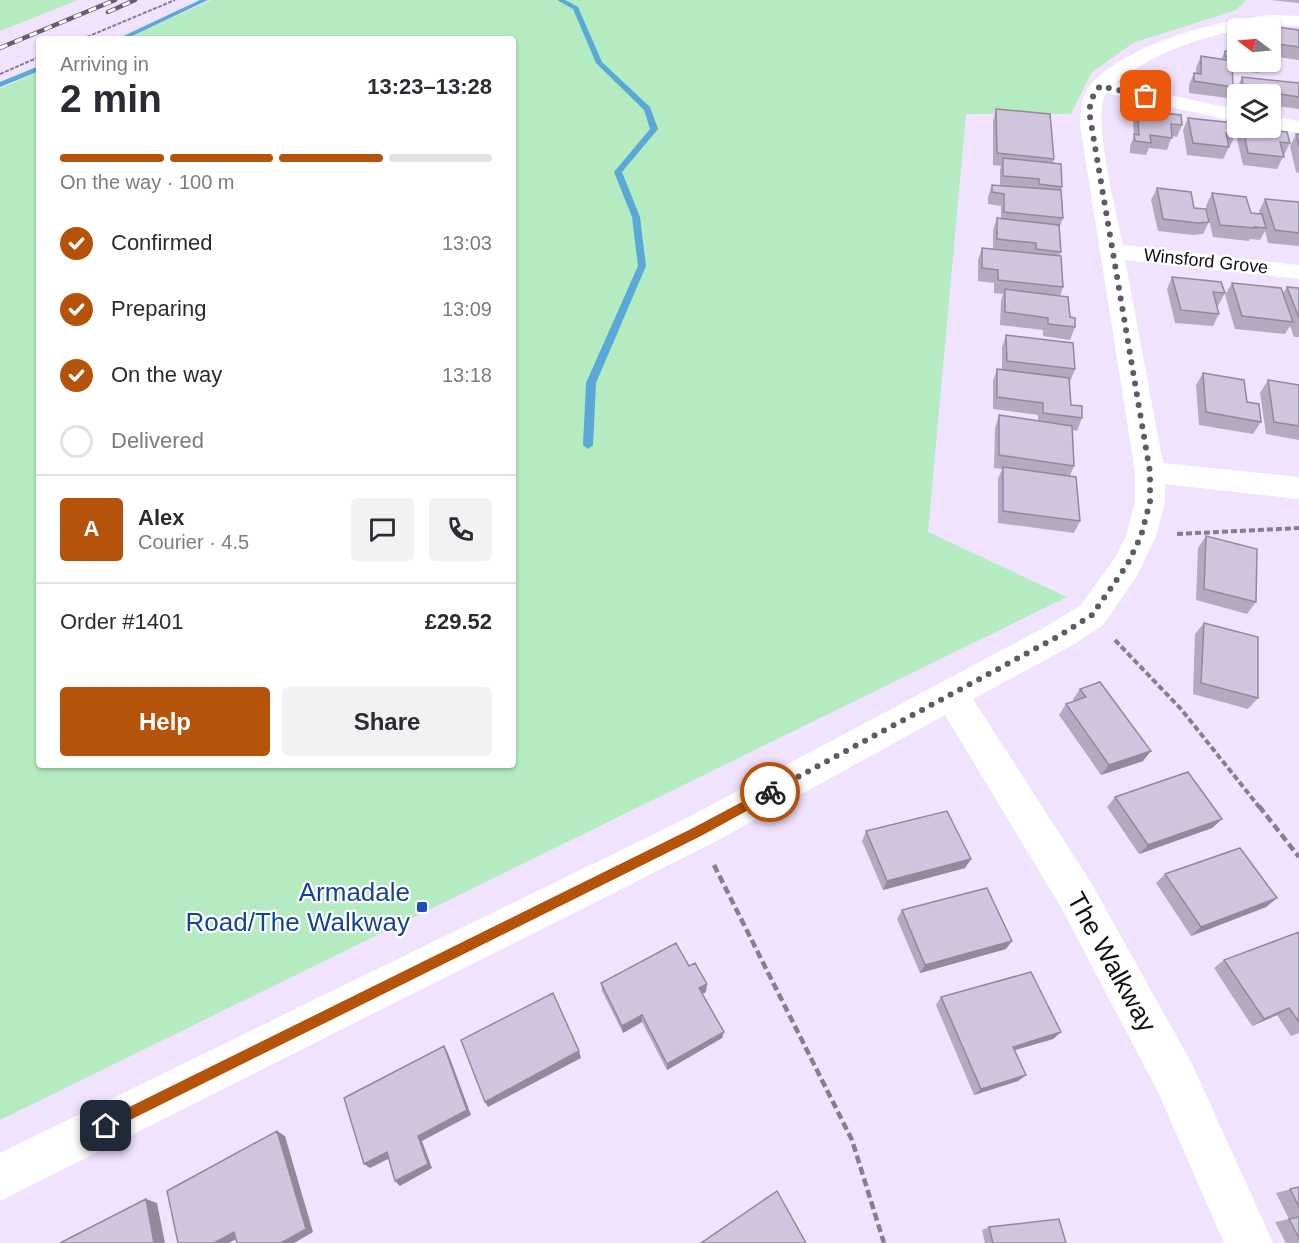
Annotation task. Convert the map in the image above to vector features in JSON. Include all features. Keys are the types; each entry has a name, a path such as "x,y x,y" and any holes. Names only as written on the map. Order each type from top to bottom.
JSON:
{"street":[{"path":"0,1178 697,832 1059,636 1092,615 1127,565 1141,536 1150,502 1150,472 1090,125 1092,98 1100,86 1122,70 1158,50 1204,33 1255,22 1299,21"},
{"path":"1100,86 1227,114"},
{"path":"1281,124 1299,127"},
{"name":"Winsford Grove","path":"1112,251 1299,272"},
{"path":"1150,472 1299,488"},
{"name":"The Walkway","path":"951,694 1082,905 1176,1080 1249,1243"}],"path":[{"path":"89,36 175,0"},
{"path":"0,74 36,58"},
{"path":"1141,536 1299,528"},
{"path":"1092,615 1181,708 1299,857"},
{"path":"697,832 852,1140 884,1243"}],"green space":[{"path":"0,0 78,0 0,31"},
{"path":"211,0 1246,0 1236,10 1133,43 1092,72 1071,114 966,114 928,532 1067,597 0,1120 0,89 36,72 36,768 516,768 516,36 133,36"}],"building":[{"path":"1281,28 1299,30 1299,47 1281,45"},
{"path":"1201,56 1227,60 1227,72 1232,72 1233,84 1227,84 1227,86 1194,81 1194,73 1201,74"},
{"path":"1242,77 1299,83 1299,97 1281,94 1281,84 1243,84"},
{"path":"996,109 1050,114 1054,159 997,153"},
{"path":"1137,110 1181,115 1182,125 1171,124 1172,138 1150,135 1151,143 1135,141 1134,134 1139,135"},
{"path":"1188,118 1227,122 1226,133 1229,147 1193,143"},
{"path":"1281,131 1287,132 1290,143 1280,142 1284,157 1248,153 1245,138 1281,138"},
{"path":"1003,158 1061,164 1062,187 1039,184 1039,179 1003,176"},
{"path":"992,185 1061,190 1063,218 1004,212 1004,194 992,192"},
{"path":"1157,188 1191,192 1194,208 1206,209 1209,222 1163,219"},
{"path":"1212,193 1246,197 1251,213 1262,214 1266,228 1220,225"},
{"path":"1265,199 1299,202 1299,233 1275,230"},
{"path":"997,218 1059,225 1061,252 1036,249 1036,243 997,239"},
{"path":"982,248 1061,256 1063,287 998,280 998,270 982,268"},
{"path":"1172,277 1221,282 1225,293 1213,292 1219,314 1181,310"},
{"path":"1232,283 1281,288 1293,322 1242,316"},
{"path":"1287,287 1299,288 1299,318"},
{"path":"1005,289 1068,297 1070,317 1075,318 1075,327 1048,324 1048,318 1005,312"},
{"path":"1006,335 1073,343 1075,369 1007,361"},
{"path":"997,369 1069,378 1071,405 1082,406 1082,418 1043,413 1043,403 997,397"},
{"path":"1203,373 1244,380 1247,402 1259,404 1261,422 1206,412"},
{"path":"1268,380 1299,385 1299,426 1274,422"},
{"path":"999,415 1072,426 1074,466 999,455"},
{"path":"1003,467 1076,477 1080,521 1003,511"},
{"path":"1206,536 1257,549 1256,602 1204,589"},
{"path":"1204,623 1258,637 1258,698 1201,683"},
{"path":"1100,682 1151,751 1109,765 1066,704 1086,697 1080,689"},
{"path":"1188,772 1222,819 1148,845 1115,797"},
{"path":"947,811 971,859 887,881 866,831"},
{"path":"1240,848 1277,898 1201,927 1165,874"},
{"path":"987,888 1012,941 925,965 902,910"},
{"path":"1299,932 1299,1022 1289,1008 1264,1019 1224,960"},
{"path":"676,943 689,966 695,963 707,984 699,988 724,1032 667,1064 642,1015 622,1026 601,983"},
{"path":"1031,972 1061,1032 1013,1047 1026,1075 981,1089 941,997"},
{"path":"553,993 579,1051 485,1102 461,1040"},
{"path":"444,1046 467,1110 418,1136 428,1164 395,1181 387,1152 364,1164 344,1098"},
{"path":"277,1131 306,1229 281,1243 237,1243 234,1232 214,1243 178,1243 167,1191"},
{"path":"1299,1187 1299,1207 1290,1189"},
{"path":"777,1191 806,1243 701,1243"},
{"path":"146,1199 154,1243 60,1243"},
{"path":"1299,1217 1299,1238 1289,1219"},
{"path":"1059,1219 1066,1243 993,1243 989,1227"}],"waterway":[{"path":"127,36 205,0"},
{"path":"560,0 576,8 599,63 647,109 654,129 618,172 636,217 642,266 591,383 588,445"},
{"path":"0,85 36,69"}],"railway":[{"path":"0,48 115,0"},
{"path":"108,12 135,0"}],"way so far":[{"path":"770,792 1059,636 1092,615 1127,565 1141,536 1150,502 1150,472 1089,111 1092,98 1100,86 1146,96"}],"place":[{"name":"Armadale Road/The Walkway","path":"422,907"}],"route":[{"path":"106,1126 697,832 770,792"}]}
